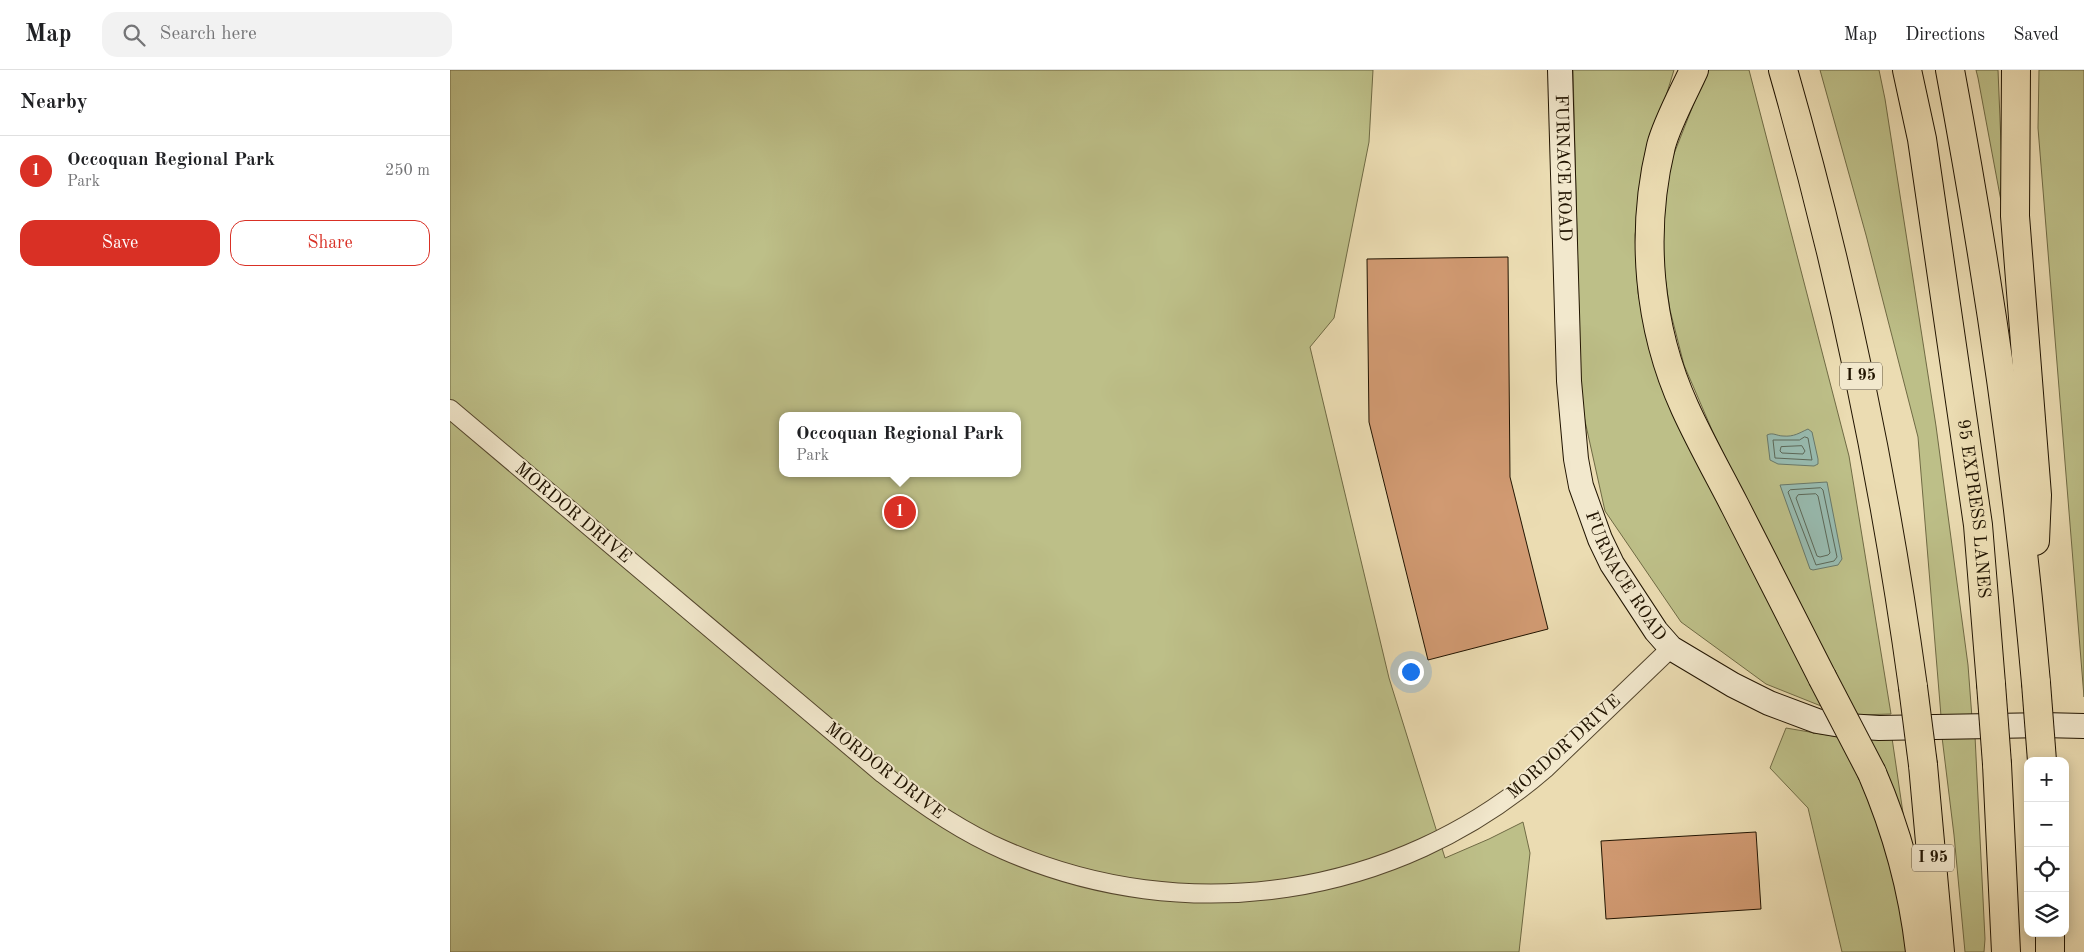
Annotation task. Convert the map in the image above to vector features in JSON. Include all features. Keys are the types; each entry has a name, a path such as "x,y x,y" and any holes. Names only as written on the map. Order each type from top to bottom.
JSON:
{"highway":[{"path":"1694,70 1662,143 1650,208 1649,241 1655,309 1667,360 1685,407 1872,773 1892,822 1905,862 1915,909 1920,952"},
{"name":"I 95","path":"1783,70 1829,237 1860,374 1899,582 1923,765 1940,952"},
{"name":"95 EXPRESS LANES","path":"1907,70 1922,139 1978,524 1997,764 2006,952"},
{"path":"1950,70 1990,301 2019,515 2031,622 2042,757"},
{"path":"2016,70 2015,216 2037,495 2031,622"},
{"path":"2050,937 2050,952"}],"main road":[{"name":"FURNACE ROAD","path":"1560,70 1569,381 1576,460 1589,513 1608,556 1644,614 1671,648 1762,700 1817,721 1847,726 1879,728 2084,726"}],"street":[{"name":"MORDOR DRIVE","path":"450,409 915,799 971,834 1004,850 1046,867 1088,879 1132,888 1224,894 1266,891 1315,883 1358,873 1422,849 1463,828 1524,787 1546,769 1671,648"}],"green space":[{"path":"450,70 1373,70 1369,142 1334,318 1310,347 1389,678 1445,858 1523,822 1530,853 1519,952 450,952"},
{"path":"1573,70 1674,70 1645,164 1635,235 1638,293 1659,381 1821,706 1766,684 1681,622 1605,511 1581,403"},
{"path":"1707,70 1749,70 1849,456 1891,714 1858,715 1792,594 1712,430 1684,365 1670,310 1661,251 1668,169"},
{"path":"1820,70 1879,70 1936,426 1968,665 1972,718 1941,716 1918,437 1866,235"},
{"path":"1976,70 1998,70 2004,217 1978,78"},
{"path":"2039,70 2084,70 2084,697 2038,128"},
{"path":"1786,728 1839,737 1867,788 1894,869 1907,952 1842,952 1808,808 1770,768"},
{"path":"1975,736 1985,939 1984,952 1965,952 1954,835 1942,737"},
{"path":"1892,738 1904,820 1868,740"}],"water":[{"path":"1808,429 1812,432 1818,464 1814,466 1778,464 1770,460 1767,435 1790,436"},
{"path":"1827,482 1842,559 1838,565 1813,570 1810,569 1780,485"}],"building":[{"path":"1508,257 1510,477 1548,629 1428,660 1369,422 1367,259"},
{"path":"1756,832 1761,909 1606,919 1601,841"}],"place":[{"name":"Occoquan Regional Park","path":"900,512"}]}
